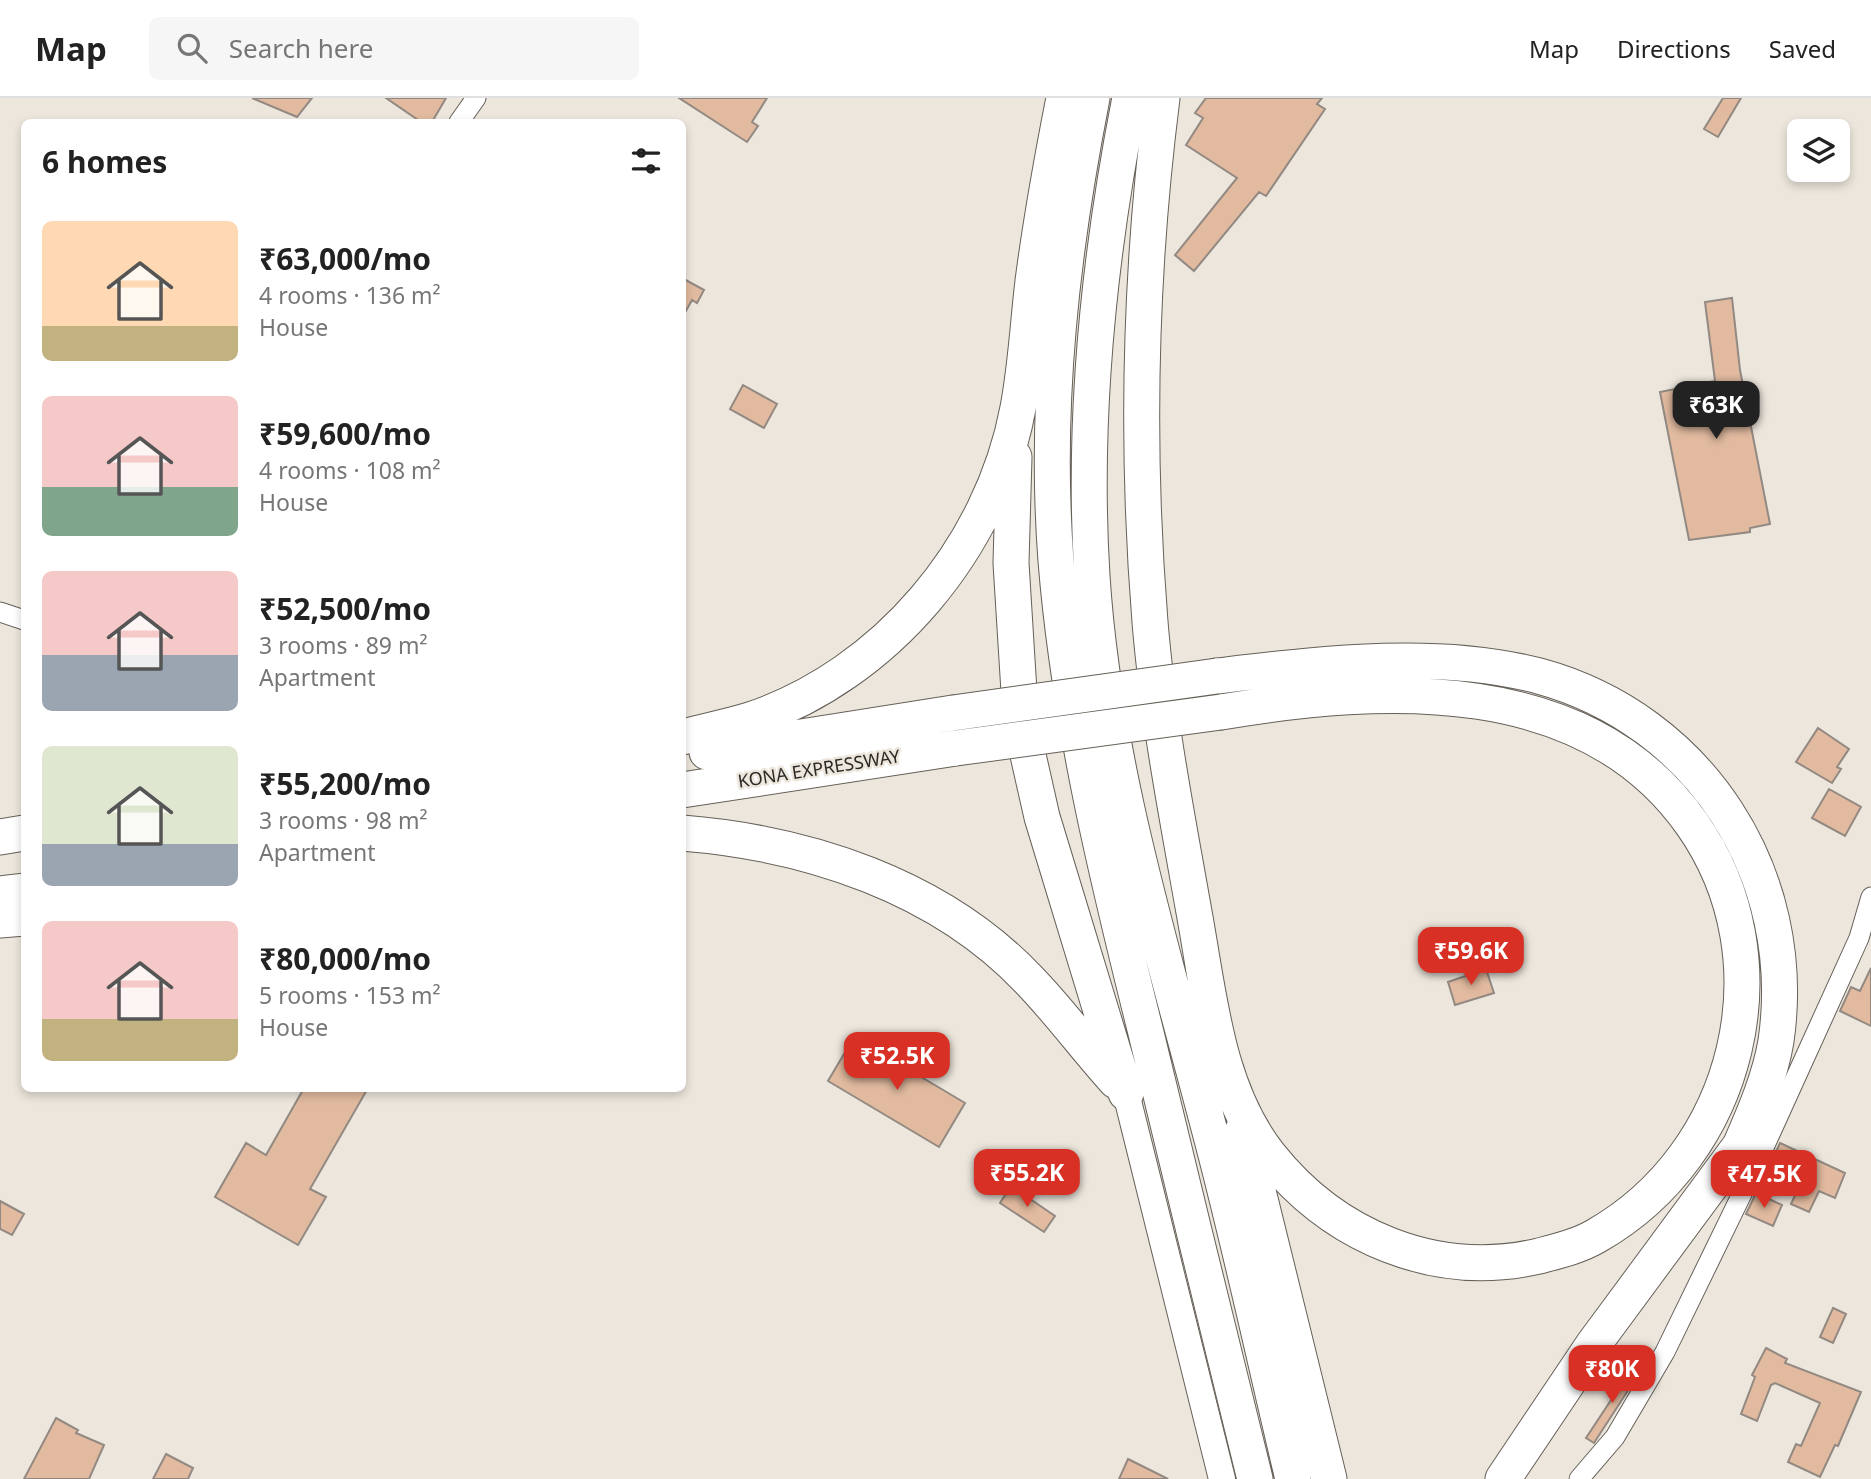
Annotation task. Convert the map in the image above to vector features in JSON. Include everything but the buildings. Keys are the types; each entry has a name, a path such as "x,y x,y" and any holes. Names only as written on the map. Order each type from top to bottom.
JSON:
{"highway":[{"path":"1064,98 1042,213 1018,410 1011,551 1021,724 1046,830 1126,1093"},
{"path":"1092,98 1060,284 1053,444 1056,559 1067,672 1079,750 1255,1479"},
{"path":"1130,98 1102,268 1088,431 1093,579 1106,683 1133,831 1211,1133 1293,1479"},
{"path":"1162,98 1146,300 1142,410 1150,626 1169,771 1214,1020 1329,1479"},
{"path":"686,736 751,720 821,687 878,648 916,611 959,555 984,509 1018,410"},
{"name":"KONA EXPRESSWAY","path":"686,754 953,713 1335,662 1380,661 1510,670 1568,685 1641,723 1700,776 1727,809 1762,883 1773,929 1779,1005 1769,1069 1740,1146 1593,1345 1503,1479"},
{"name":"KONA EXPRESSWAY","path":"686,789 956,748 1316,699 1409,698 1500,704 1541,712 1578,726 1646,771 1676,802 1696,829 1727,890 1742,954 1741,1022 1725,1086 1712,1116 1669,1178 1596,1237 1565,1250 1530,1258 1464,1264 1432,1260 1400,1251 1356,1230 1310,1196 1271,1158 1252,1131 1234,1093"},
{"path":"686,833 759,842 807,853 886,883 953,918 1028,979 1126,1093 1166,1146 1180,1173"},
{"path":"0,837 21,834"},
{"path":"0,860 21,857"},
{"path":"0,894 21,891"},
{"path":"0,920 21,918"}],"street":[{"path":"461,119 476,98"},
{"path":"0,612 21,619"},
{"path":"1578,1479 1615,1437 1665,1352 1773,1128 1859,938 1871,897"},
{"path":"1126,1093 1222,1479"}]}
